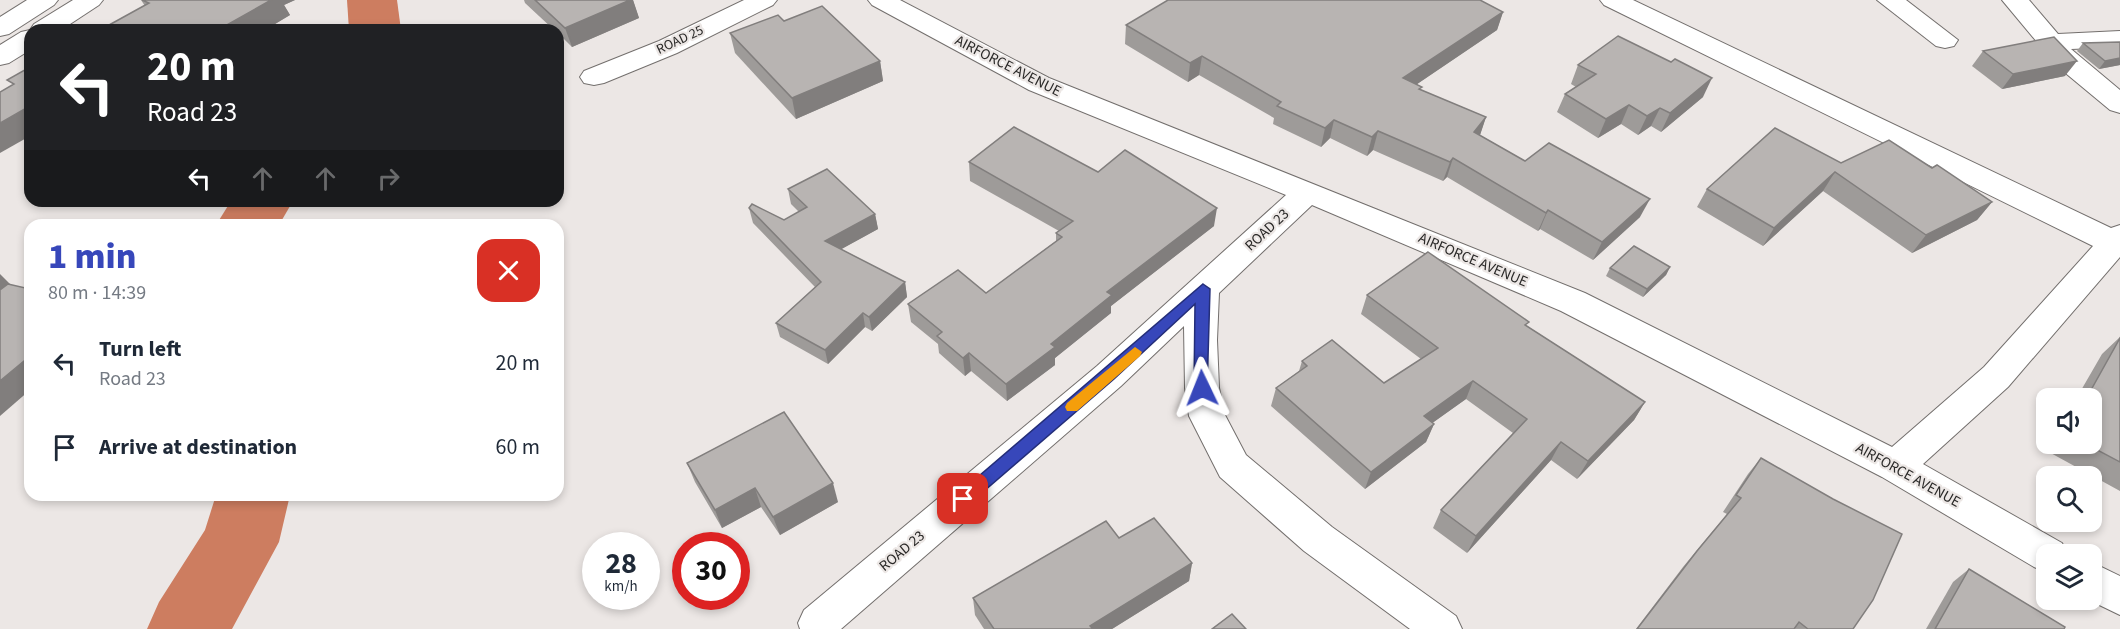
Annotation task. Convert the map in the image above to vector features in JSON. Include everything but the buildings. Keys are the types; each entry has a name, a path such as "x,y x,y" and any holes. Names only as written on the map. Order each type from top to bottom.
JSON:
{"street":[{"path":"0,28 45,0"},
{"path":"52,24 90,0"},
{"name":"ROAD 25","path":"594,77 668,47 765,0"},
{"name":"AIRFORCE AVENUE","path":"881,0 1039,84 1574,302 1895,466 2036,548"},
{"path":"1613,0 2117,240 1996,377 1895,466"},
{"path":"1890,0 1945,40"},
{"path":"2015,0 2050,42 2087,79 2120,104"},
{"path":"2050,42 2120,39"},
{"path":"0,57 24,42"},
{"name":"ROAD 23","path":"818,623 1109,375 1308,192"},
{"path":"1203,289 1200,340 1202,388 1207,416 1233,466 1318,539 1442,629"},
{"path":"2102,586 2120,597"}],"waterway":[{"path":"372,0 374,24"},
{"path":"251,219 259,207"},
{"path":"188,629 240,542 251,501"}],"slow traffic":[{"path":"1072,407 1135,352"}],"route":[{"path":"963,499 1109,375 1203,289 1200,340 1202,388"}]}
